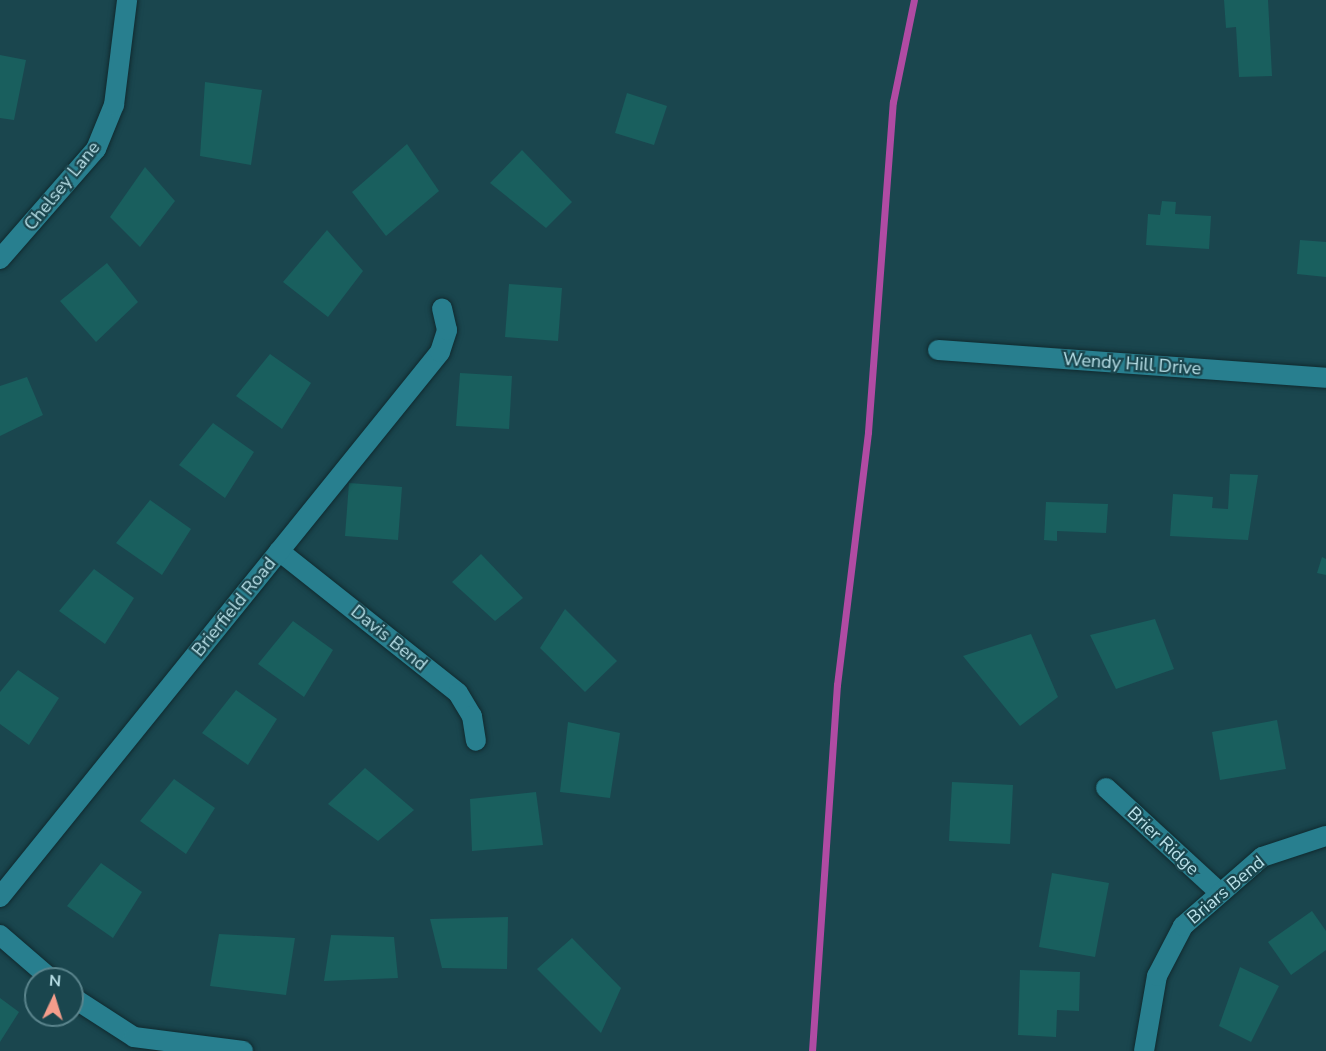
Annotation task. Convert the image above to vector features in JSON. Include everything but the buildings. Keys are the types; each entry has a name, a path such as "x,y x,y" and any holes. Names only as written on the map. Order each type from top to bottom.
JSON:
{"street":[{"name":"Chelsey Lane","path":"0,259 96,149 114,105 127,0"},
{"name":"Brierfield Road","path":"0,897 440,352 447,330 442,309"},
{"name":"Wendy Hill Drive","path":"938,350 1326,378"},
{"name":"Davis Bend","path":"279,551 458,693 472,716 476,741"},
{"name":"Brier Ridge","path":"1106,788 1220,893"},
{"name":"Briars Bend","path":"1144,1051 1157,976 1183,926 1262,857 1326,836"},
{"path":"0,935 37,967"},
{"path":"84,1005 134,1037 243,1051"}],"waterway":[{"path":"812,1051 837,685 868,432 893,102 914,0"}]}
